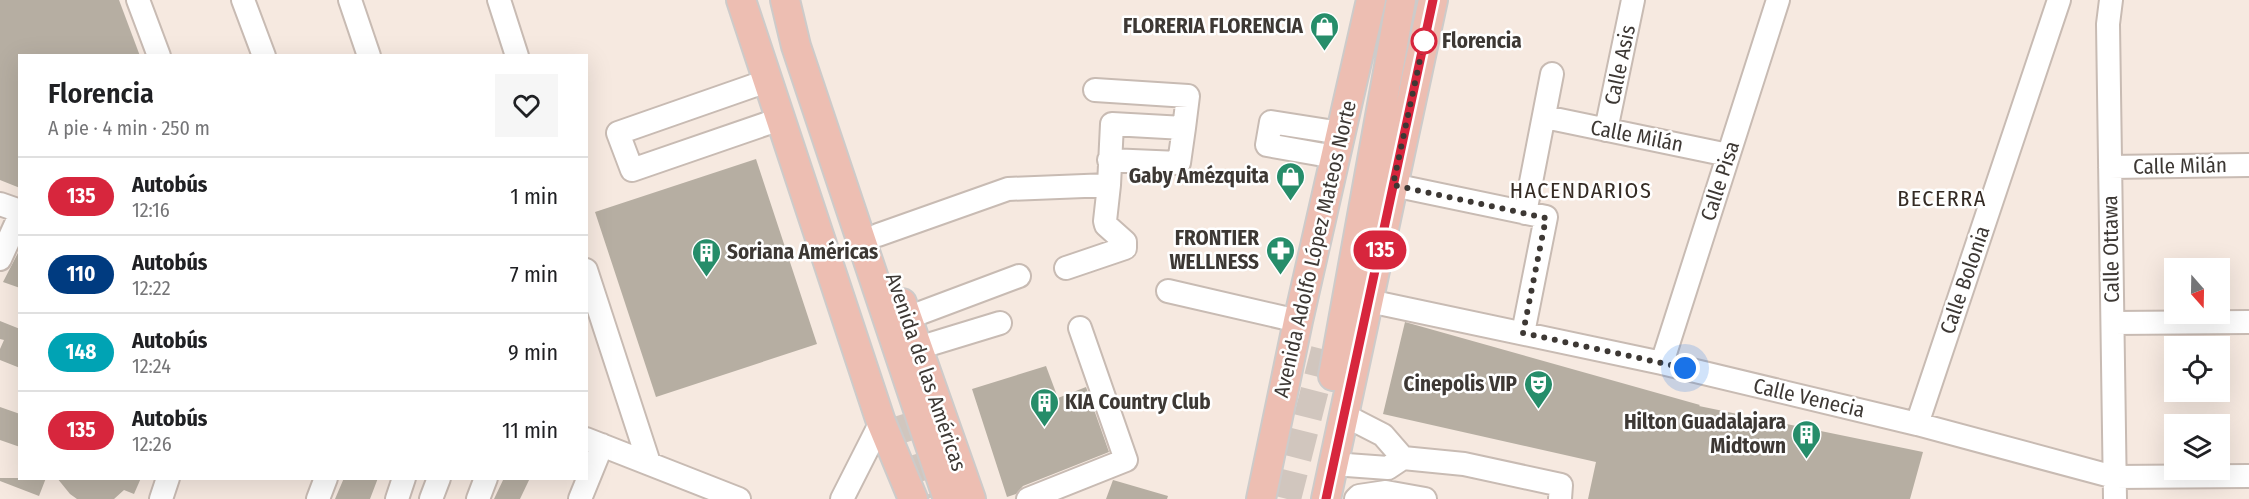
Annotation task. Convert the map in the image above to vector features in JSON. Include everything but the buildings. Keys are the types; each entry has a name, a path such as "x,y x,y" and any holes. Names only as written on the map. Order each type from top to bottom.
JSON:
{"main road":[{"name":"Avenida de las Américas","path":"741,0 780,119 891,419"},
{"name":"Avenida de las Américas","path":"757,0 891,419 914,499"},
{"name":"Avenida Adolfo López Mateos Norte","path":"1261,499 1324,202 1371,0"},
{"name":"Avenida Adolfo López Mateos Norte","path":"1306,499 1333,380 1401,0"},
{"path":"1326,499 1433,0"},
{"name":"Avenida de las Américas","path":"787,5 806,41 853,161 971,499"},
{"name":"Avenida de las Américas","path":"787,5 796,46 948,499"},
{"path":"1324,202 1387,78"}],"street":[{"path":"138,0 158,54"},
{"path":"243,0 263,54"},
{"path":"350,0 368,54"},
{"path":"499,0 516,54"},
{"name":"Calle Asis","path":"1606,130 1633,0"},
{"name":"Calle Pisa","path":"1662,363 1778,0"},
{"name":"Calle Bolonia","path":"1917,424 2059,0"},
{"name":"Calle Ottawa","path":"2111,0 2108,24 2114,488"},
{"path":"1523,333 1545,117 1552,74"},
{"path":"767,81 618,133 632,170 780,119"},
{"path":"1095,90 1188,96 1179,163 1109,160"},
{"name":"Calle Milán","path":"1545,117 1728,155"},
{"path":"1066,268 1125,248 1125,242 1106,225 1105,221 1112,124 1184,128"},
{"name":"Calle Milán","path":"2110,166 2249,165"},
{"path":"878,235 1008,189 1109,185"},
{"path":"1393,185 1535,215"},
{"path":"0,204 18,212"},
{"path":"0,259 18,218"},
{"path":"588,276 649,463"},
{"path":"907,318 1018,276"},
{"path":"1168,291 1298,321"},
{"name":"Calle Venecia","path":"1369,301 1662,363 1917,424 2114,488 2249,476"},
{"path":"2113,322 2249,322"},
{"path":"918,348 1000,323"},
{"path":"1028,499 1126,460 1080,328"},
{"path":"1344,415 1383,435 1396,463 1386,492"},
{"path":"842,499 891,419"},
{"path":"588,466 594,442 649,463 700,492 739,499"},
{"path":"1333,464 1464,465 1561,485 1560,499"},
{"path":"161,499 167,480"},
{"path":"318,499 325,480"},
{"path":"397,499 403,480"},
{"path":"431,499 438,480"},
{"path":"478,499 485,480"},
{"path":"580,499 585,480"},
{"path":"1356,499 1359,496 1386,492 1425,499"}],"tunnel":[{"path":"1287,499 1328,338"},
{"path":"900,415 927,499"}],"bus line":[{"name":"135","path":"1326,499 1433,0"}],"place":[{"name":"Florencia","path":"1424,41"},
{"name":"FLORERIA FLORENCIA","path":"1324,52"},
{"name":"Gaby Amézquita","path":"1290,202"},
{"name":"FRONTIER WELLNESS","path":"1280,276"},
{"name":"Soriana Américas","path":"706,278"},
{"name":"Cinepolis VIP","path":"1538,410"},
{"name":"KIA Country Club","path":"1044,428"},
{"name":"Hilton Guadalajara Midtown","path":"1807,460"}],"district":[{"name":"HACENDARIOS","path":"1581,190"},
{"name":"BECERRA","path":"1942,198"}],"route":[{"path":"1424,41 1393,185 1546,218 1523,333 1685,368"}]}
